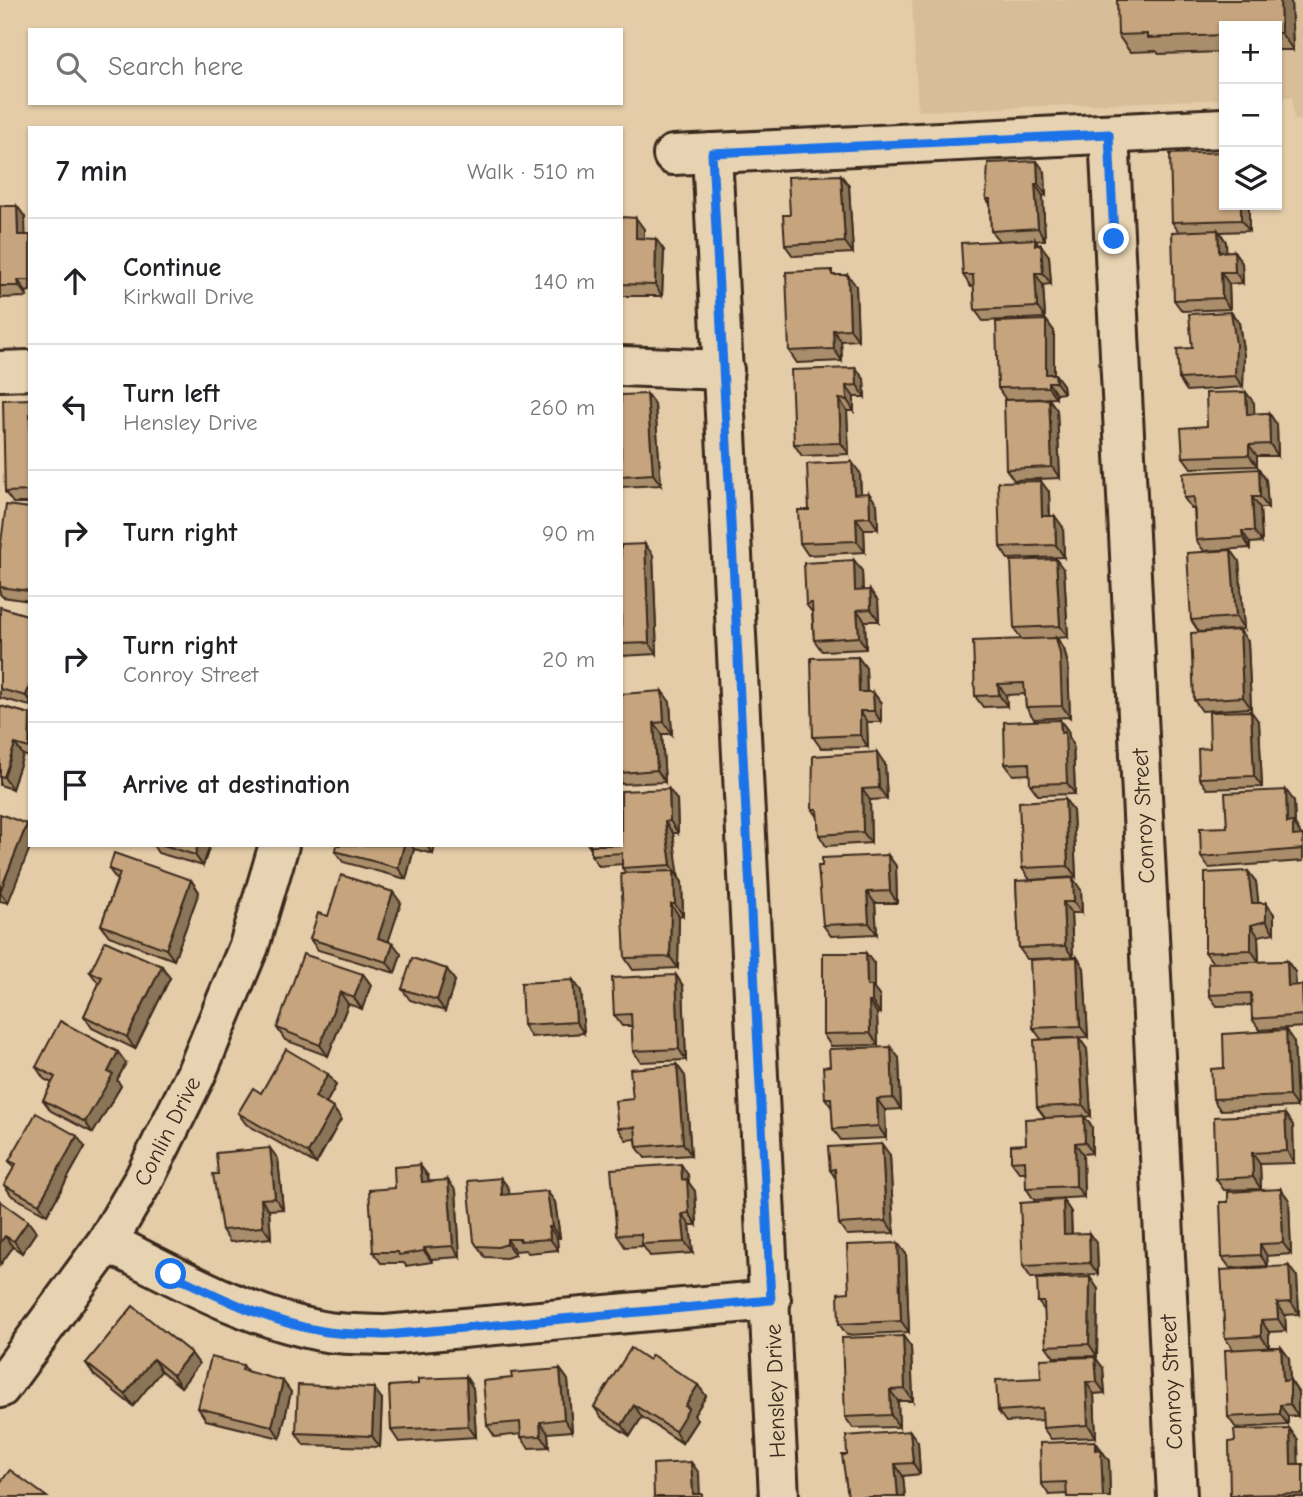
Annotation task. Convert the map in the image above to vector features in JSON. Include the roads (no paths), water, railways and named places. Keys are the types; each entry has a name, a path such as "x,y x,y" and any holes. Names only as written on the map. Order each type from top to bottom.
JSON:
{"street":[{"path":"673,155 1219,128"},
{"name":"Conroy Street","path":"1109,134 1177,1497"},
{"name":"Hensley Drive","path":"712,153 779,1497"},
{"path":"623,366 724,370"},
{"path":"0,371 28,370"},
{"name":"Conlin Drive","path":"0,1388 107,1242 145,1177 197,1074 249,946 278,847"},
{"path":"107,1242 214,1295 290,1324 324,1332 386,1335 771,1300"}]}
